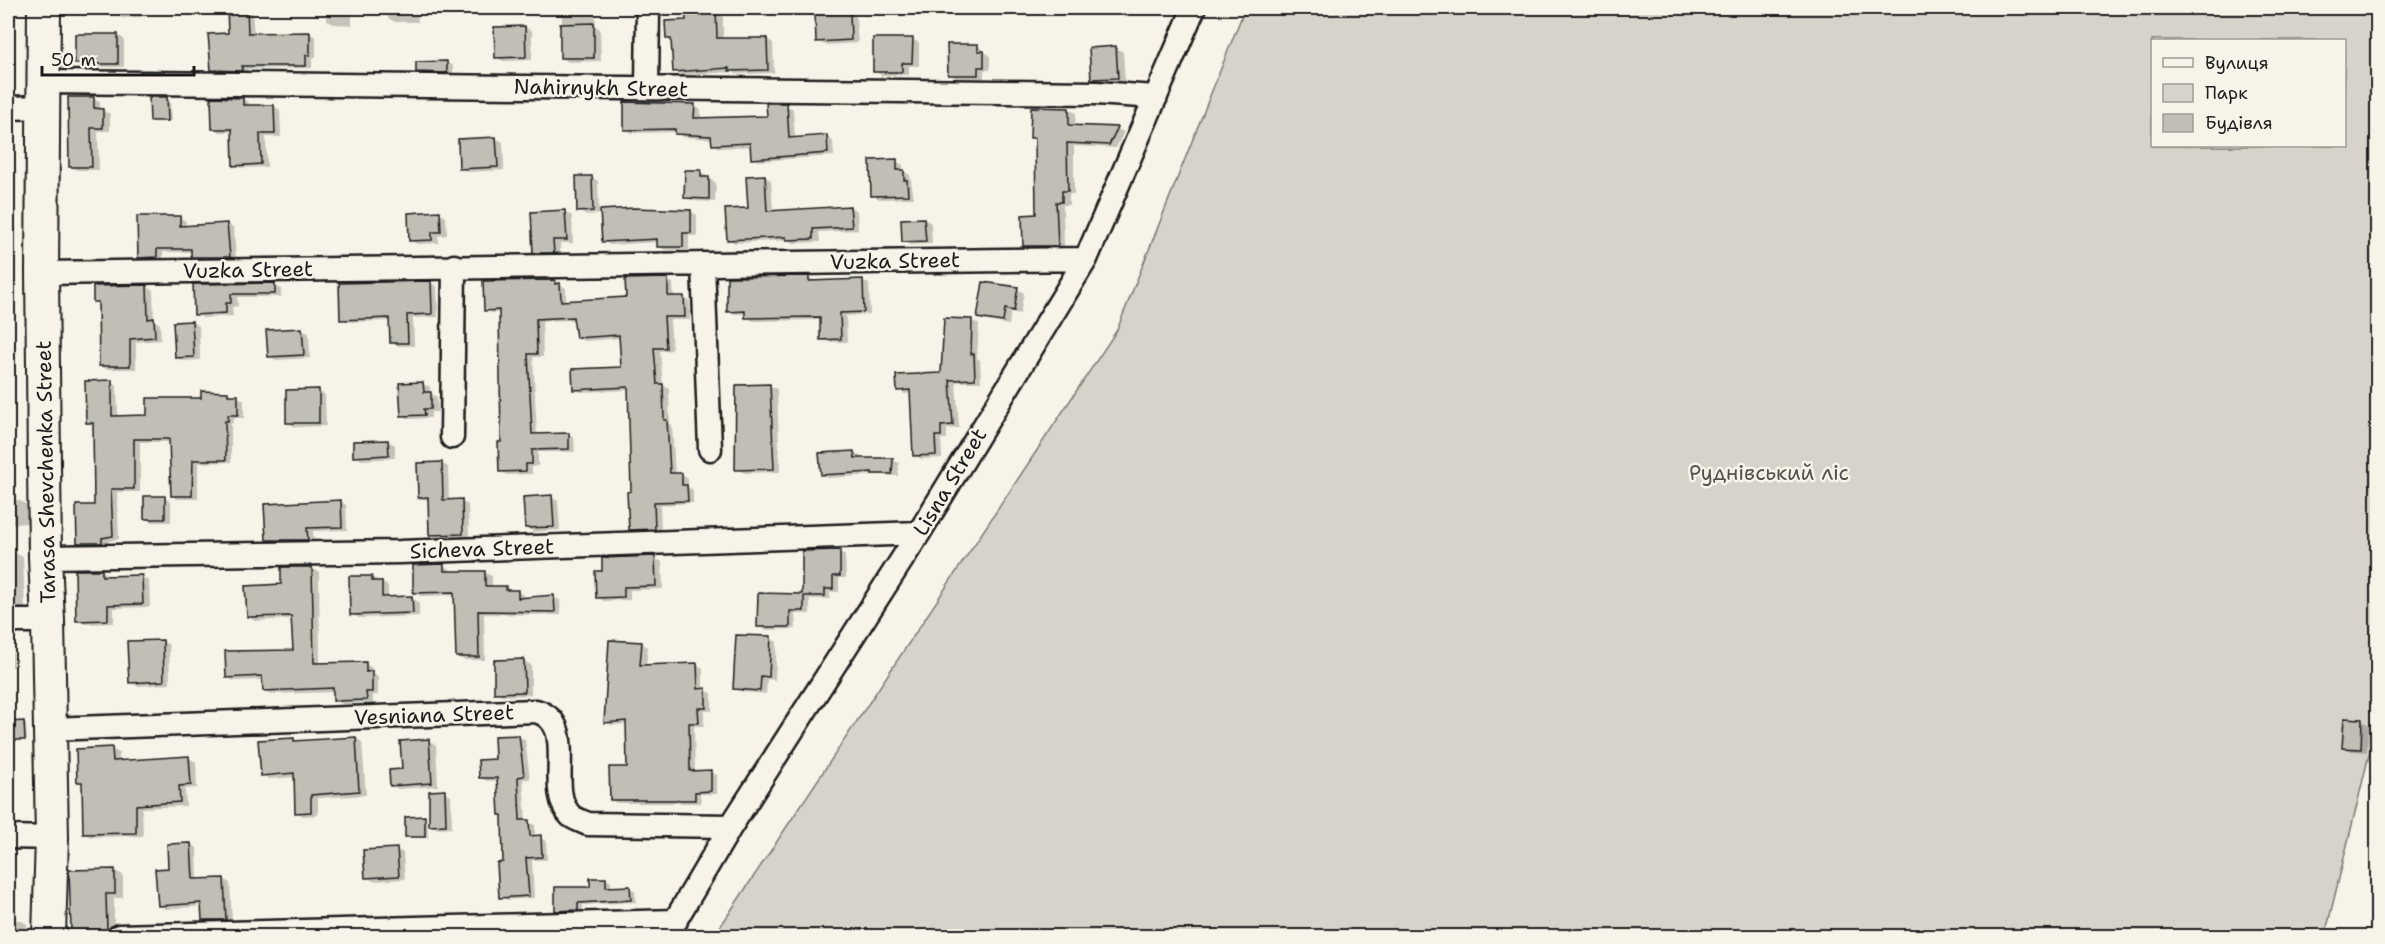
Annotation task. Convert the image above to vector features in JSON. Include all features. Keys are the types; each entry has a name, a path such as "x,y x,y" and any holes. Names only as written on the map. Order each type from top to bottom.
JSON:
{"street":[{"name":"Tarasa Shevchenka Street","path":"44,8 42,273 45,557 52,838 49,936"},
{"path":"647,88 648,8"},
{"name":"Lisna Street","path":"671,928 731,826 919,533 1086,259 1194,8"},
{"name":"Nahirnykh Street","path":"8,108 44,94 647,88 1096,93 1156,97"},
{"name":"Vuzka Street","path":"42,273 1086,259"},
{"path":"703,264 710,449"},
{"path":"452,437 454,266"},
{"name":"Sicheva Street","path":"45,557 400,552 919,533"},
{"path":"8,621 48,621"},
{"name":"Vesniana Street","path":"50,729 536,711 547,714 557,726 562,801 571,816 588,824 731,826"},
{"path":"8,837 52,838"},
{"path":"119,936 671,928"}],"green space":[{"name":"Руднівський ліс","path":"1245,8 2377,8 2378,718 2325,936 714,936 1117,330"}],"building":[{"path":"227,8 247,8 248,33 310,32 310,55 306,55 306,66 242,66 242,71 211,70 208,34 228,33"},
{"path":"685,8 716,8 717,38 767,38 768,70 729,71 729,68 673,72 671,39 666,39 665,21 686,20"},
{"path":"850,11 851,40 816,42 815,13"},
{"path":"594,23 594,58 560,58 560,24"},
{"path":"525,26 526,57 495,58 494,27"},
{"path":"75,34 118,34 118,64 75,64"},
{"path":"873,38 913,38 912,63 902,63 902,72 873,72"},
{"path":"947,44 978,44 978,51 984,51 984,67 978,67 978,75 948,75"},
{"path":"1116,46 1118,78 1091,79 1089,48"},
{"path":"447,61 447,73 416,72 416,62"},
{"path":"68,97 94,97 94,108 103,109 103,128 91,128 92,167 69,167"},
{"path":"149,97 167,97 168,121 150,121"},
{"path":"211,97 243,98 243,105 274,105 275,134 260,134 261,164 233,166 232,129 212,129"},
{"path":"624,102 695,104 694,118 767,116 766,103 787,103 789,138 827,135 828,153 751,159 750,143 712,145 711,136 675,134 675,129 624,130"},
{"path":"1031,107 1069,108 1069,125 1118,127 1109,145 1067,143 1068,191 1062,191 1062,202 1056,202 1058,246 1023,246 1022,215 1036,214 1035,138 1030,138"},
{"path":"496,137 498,167 459,169 458,139"},
{"path":"897,159 897,170 904,170 908,195 871,196 870,160"},
{"path":"685,170 701,170 701,177 709,177 709,199 684,198"},
{"path":"765,175 767,211 850,206 852,227 813,229 813,239 786,240 786,237 727,240 725,209 748,208 746,176"},
{"path":"576,176 592,176 593,211 577,212"},
{"path":"634,208 691,210 691,233 683,233 683,247 657,247 657,239 602,242 600,210"},
{"path":"565,210 567,240 553,240 554,253 533,253 531,212"},
{"path":"440,211 441,232 432,232 432,240 409,241 408,213"},
{"path":"137,216 180,216 180,226 227,223 230,257 191,257 191,249 157,249 157,257 138,258"},
{"path":"924,218 926,241 902,242 901,219"},
{"path":"809,276 809,281 863,279 864,312 840,313 841,339 820,340 820,317 745,318 745,311 727,312 727,277"},
{"path":"668,278 668,296 684,296 685,317 664,317 666,348 654,348 657,384 663,384 664,420 667,420 670,473 682,473 682,485 687,485 688,501 654,502 655,529 629,530 627,492 631,491 628,387 573,390 572,369 621,367 619,335 576,338 573,317 536,319 537,354 528,354 532,434 569,433 569,449 532,450 532,464 526,464 526,471 499,472 498,442 501,442 499,310 484,311 483,281 555,280 555,284 560,283 561,301 626,297 625,279"},
{"path":"431,281 432,314 407,315 408,343 390,343 389,318 340,320 339,283"},
{"path":"983,282 1018,287 1014,311 1005,309 1003,322 977,318"},
{"path":"275,283 275,294 231,294 231,303 226,303 226,313 194,315 193,284"},
{"path":"147,285 148,319 154,318 155,337 130,339 130,366 99,366 98,302 93,302 93,286"},
{"path":"944,318 972,319 971,354 974,354 975,379 950,380 953,425 941,426 941,436 935,436 936,455 913,456 910,390 897,391 896,375 941,373"},
{"path":"192,321 194,357 175,358 173,322"},
{"path":"302,328 304,355 268,357 266,330"},
{"path":"112,380 112,416 147,415 147,398 201,398 201,391 228,392 228,395 238,395 238,415 228,415 228,421 225,421 226,460 193,460 192,496 171,496 169,439 134,439 134,489 111,489 113,536 102,538 102,543 77,543 76,505 94,505 93,423 86,423 85,381"},
{"path":"423,382 424,392 431,392 431,409 424,409 425,415 401,416 399,383"},
{"path":"770,384 774,469 735,470 736,385"},
{"path":"319,389 319,423 286,423 286,390"},
{"path":"388,440 389,455 353,457 353,441"},
{"path":"854,451 855,458 893,458 892,474 872,474 872,472 821,475 819,453"},
{"path":"442,462 443,500 462,499 463,534 429,535 428,497 418,498 417,463"},
{"path":"552,495 554,527 525,528 523,497"},
{"path":"144,496 165,496 165,519 144,519"},
{"path":"341,500 342,527 307,528 308,540 266,540 264,504"},
{"path":"840,550 840,576 833,576 833,589 825,589 825,596 804,596 804,611 790,611 790,627 757,627 758,593 802,594 802,551"},
{"path":"655,556 656,586 624,587 624,597 596,598 595,571 602,571 602,558"},
{"path":"444,564 444,571 485,571 485,586 506,586 506,590 518,590 518,598 554,595 555,612 478,611 479,657 456,657 454,592 413,593 413,565"},
{"path":"281,567 312,567 314,663 366,662 366,672 372,671 372,692 366,692 367,700 333,701 333,688 263,691 262,676 226,678 225,651 293,650 291,616 247,617 245,586 281,584"},
{"path":"75,570 102,570 102,576 142,575 143,604 108,605 108,620 76,621"},
{"path":"349,576 372,576 372,581 382,581 382,597 412,596 413,613 350,615"},
{"path":"736,635 771,636 769,677 761,676 760,691 733,689"},
{"path":"163,640 164,681 129,683 127,641"},
{"path":"609,640 642,642 640,665 697,663 698,689 706,688 706,708 698,708 699,723 689,723 690,771 711,770 711,791 695,792 695,800 610,800 609,767 627,767 626,721 604,723"},
{"path":"524,659 525,692 494,693 494,660"},
{"path":"2344,718 2362,719 2361,749 2342,748"},
{"path":"24,721 25,740 9,740 8,722"},
{"path":"519,735 524,776 518,777 520,820 529,820 530,836 541,835 542,857 526,858 529,896 499,898 497,863 503,862 502,815 499,815 497,778 479,778 478,760 495,759 494,736"},
{"path":"356,737 359,791 311,795 311,812 295,813 294,773 261,776 258,740 294,738 294,741"},
{"path":"429,739 432,783 390,786 389,770 402,769 400,741"},
{"path":"112,747 113,761 189,756 191,785 179,786 180,802 136,805 136,833 83,834 82,782 77,782 76,749"},
{"path":"445,790 446,825 429,826 429,791"},
{"path":"425,816 425,837 405,837 405,817"},
{"path":"191,843 193,879 224,878 226,920 202,920 201,903 158,906 155,869 168,868 167,844"},
{"path":"397,848 399,876 365,878 363,850"},
{"path":"115,869 115,894 106,894 107,930 71,931 69,870"},
{"path":"590,878 606,878 606,887 630,886 631,900 578,903 578,910 555,911 555,887 590,887"}]}
